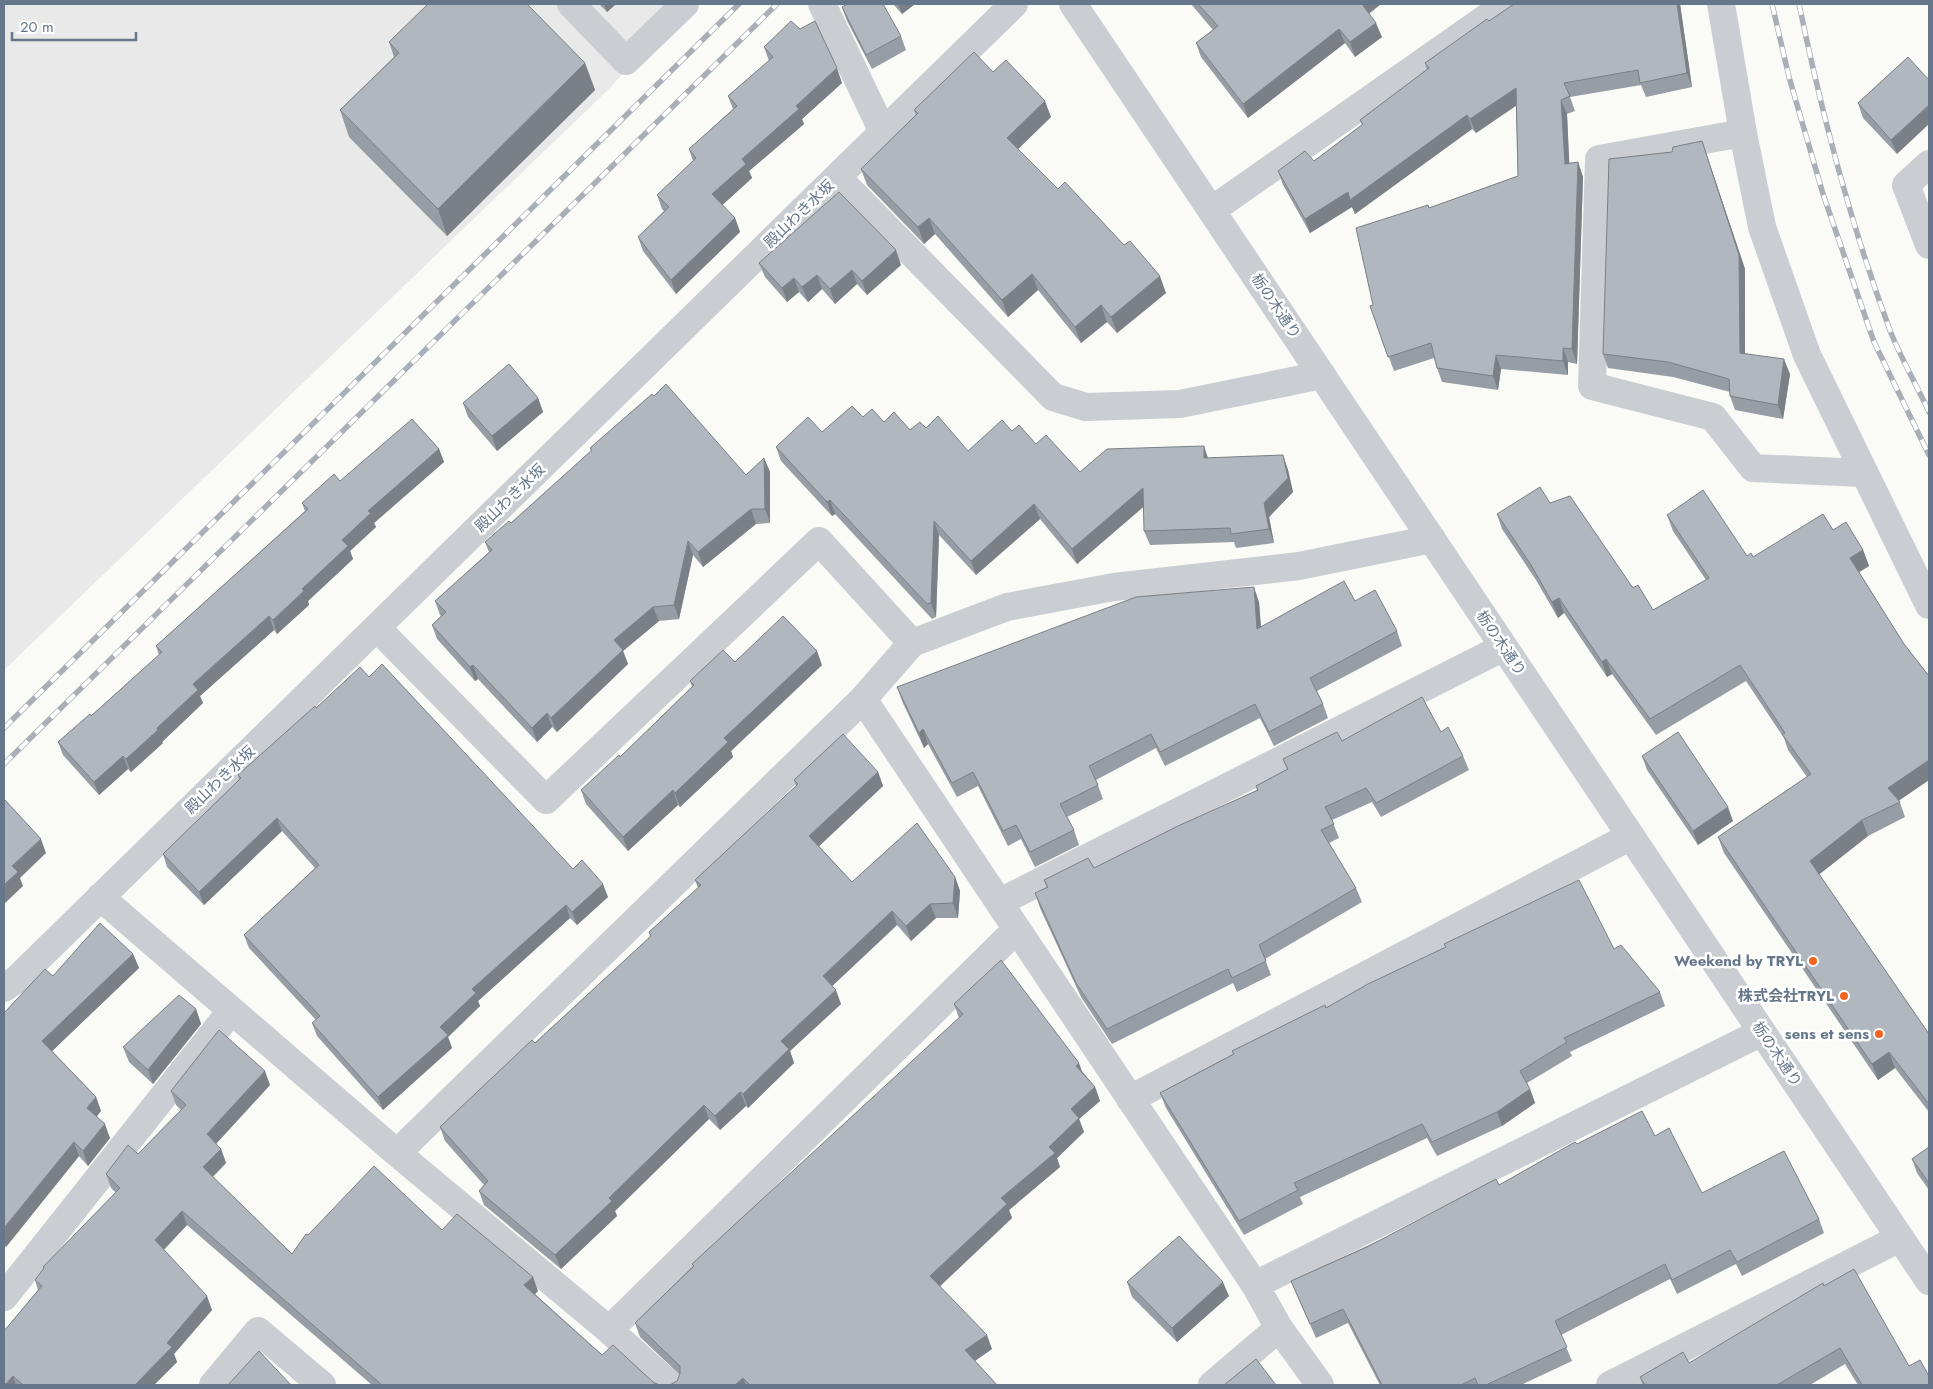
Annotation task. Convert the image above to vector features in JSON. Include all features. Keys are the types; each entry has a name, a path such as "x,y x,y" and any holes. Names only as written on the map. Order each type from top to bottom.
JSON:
{"street":[{"path":"571,4 626,60 686,4"},
{"name":"殿山わき水坂","path":"4,988 17,978 100,898 1014,4"},
{"name":"栃の木通り","path":"1073,4 1929,1281"},
{"path":"1212,210 1506,4"},
{"path":"1721,4 1743,133 1762,227 1801,336 1863,473 1929,605"},
{"path":"824,10 883,132"},
{"path":"1743,133 1599,159 1592,386 1713,417 1753,468 1863,473"},
{"path":"1929,164 1906,185 1929,245"},
{"path":"837,177 1053,397 1086,407 1180,404 1322,375"},
{"path":"397,1153 863,699 912,643 1008,607 1114,587 1299,566 1432,539"},
{"path":"377,628 546,800 819,541 912,643"},
{"path":"1000,902 1504,647"},
{"path":"863,699 1255,1285 1280,1328 1320,1385"},
{"path":"1130,1100 1631,836"},
{"path":"100,898 397,1153 609,1330 670,1385"},
{"path":"609,1330 1016,930"},
{"path":"4,1297 230,1011"},
{"path":"1255,1285 1762,1032"},
{"path":"1610,1385 1900,1238"},
{"path":"1212,1385 1280,1328"},
{"path":"213,1385 258,1331 322,1385"}],"shaded area":[{"path":"4,4 684,4 611,87 4,670"}],"building":[{"path":"428,4 527,4 585,63 438,209 340,110 399,53 389,42"},
{"path":"847,4 883,4 901,36 866,55 842,7"},
{"path":"1198,4 1362,4 1376,23 1350,42 1339,29 1243,104 1196,43 1218,26"},
{"path":"1514,4 1677,4 1687,73 1640,83 1638,70 1564,83 1570,96 1561,100 1565,164 1578,162 1572,349 1563,348 1563,361 1496,355 1493,376 1437,368 1431,343 1388,357 1370,306 1373,305 1356,228 1428,205 1429,208 1518,176 1516,88 1470,119 1467,115 1350,200 1348,192 1305,219 1278,171 1305,151 1314,161 1363,124 1360,120 1429,68 1425,63 1487,19 1489,21"},
{"path":"791,21 800,29 815,21 837,68 796,106 799,109 742,159 746,164 712,194 735,218 671,280 638,237 669,207 657,195 696,158 689,149 737,106 728,96 773,57 764,47"},
{"path":"974,52 993,72 1006,60 1045,101 1007,138 1058,189 1065,182 1124,245 1130,241 1160,276 1111,317 1101,305 1075,327 1032,274 1002,300 929,218 918,227 861,169 918,113 914,110"},
{"path":"1908,57 1929,80 1929,105 1891,140 1858,103"},
{"path":"1702,141 1739,255 1740,353 1784,359 1778,405 1730,396 1729,379 1668,362 1603,354 1609,159 1672,152 1673,147"},
{"path":"839,192 896,250 862,281 852,270 830,289 817,275 802,287 794,278 782,288 759,263"},
{"path":"509,364 538,398 492,436 463,403"},
{"path":"666,384 746,475 764,458 765,509 751,509 698,552 688,541 674,605 653,607 614,640 623,650 551,718 547,713 532,728 473,665 470,667 432,625 446,612 435,601 492,550 485,542 509,521 511,523 592,450 590,448"},
{"path":"852,406 863,417 872,409 884,422 894,412 910,430 920,422 926,428 938,416 968,451 1002,420 1012,431 1019,425 1036,444 1046,435 1080,472 1107,449 1204,446 1204,458 1283,455 1288,478 1264,503 1269,529 1231,534 1230,528 1144,531 1143,488 1072,549 1034,504 971,561 934,521 931,603 927,604 830,500 827,502 776,447 808,417 822,432"},
{"path":"412,419 439,449 368,511 371,513 342,540 348,546 302,589 304,591 273,620 269,616 193,684 198,690 157,728 158,730 126,759 123,756 94,782 58,742 90,714 91,716 162,652 156,646 308,509 302,503 334,474 340,481"},
{"path":"1540,487 1550,503 1570,496 1633,588 1638,585 1653,610 1709,578 1667,515 1703,490 1747,556 1751,553 1753,557 1823,514 1833,530 1846,522 1863,550 1850,558 1904,644 1929,676 1929,760 1888,788 1900,802 1862,820 1810,861 1929,1034 1929,1104 1889,1052 1872,1064 1718,837 1811,774 1782,734 1785,733 1740,665 1650,719 1606,659 1602,662 1559,598 1552,602 1531,565 1497,514"},
{"path":"1344,581 1355,601 1375,590 1397,631 1310,678 1323,704 1269,732 1255,704 1160,752 1151,734 1089,766 1098,785 1060,804 1074,830 1030,852 1016,825 1003,831 973,772 952,783 923,729 919,733 897,687 1136,597 1254,587 1257,629"},
{"path":"783,616 817,651 724,738 728,742 675,793 673,790 623,837 581,790 619,755 620,757 694,685 690,681 723,650 735,662"},
{"path":"382,664 573,869 582,860 603,884 572,912 566,905 472,989 476,993 440,1027 448,1035 378,1097 312,1023 320,1016 244,935 319,865 277,818 199,892 163,854 241,778 238,775 315,706 316,708 360,667 369,677"},
{"path":"1422,697 1441,732 1448,727 1463,756 1376,803 1366,788 1325,807 1334,824 1321,830 1356,888 1259,945 1266,961 1232,978 1228,969 1107,1029 1076,983 1035,893 1048,887 1044,880 1088,858 1094,868 1178,826 1258,790 1256,786 1288,769 1283,759 1337,732 1342,741"},
{"path":"1678,732 1728,807 1693,831 1642,756"},
{"path":"843,734 878,772 809,836 852,882 917,823 955,877 953,903 930,904 906,926 892,911 823,976 836,990 781,1041 789,1049 743,1094 740,1092 715,1116 704,1105 609,1198 612,1201 555,1255 479,1191 488,1181 440,1127 532,1040 535,1043 651,936 649,932 701,885 695,880 798,784 794,780"},
{"path":"4,801 41,839 12,866 18,872 4,885"},
{"path":"1579,880 1614,949 1621,945 1660,992 1564,1038 1567,1042 1520,1071 1530,1089 1497,1112 1432,1142 1422,1124 1294,1183 1298,1190 1239,1221 1160,1093 1234,1054 1232,1051 1325,1005 1326,1008 1368,984 1446,947 1444,944"},
{"path":"100,923 133,954 42,1041 96,1097 87,1108 105,1124 83,1151 74,1142 4,1228 4,1013 45,969 53,976"},
{"path":"1001,960 1079,1063 1076,1066 1095,1087 1071,1109 1079,1118 1049,1147 1055,1153 1001,1198 1007,1204 930,1276 987,1335 965,1350 997,1385 750,1385 743,1378 735,1385 670,1385 677,1381 680,1374 680,1366 635,1323 694,1266 692,1264 963,1014 954,1004"},
{"path":"179,995 196,1009 148,1070 123,1047"},
{"path":"219,1030 265,1071 207,1134 221,1149 203,1167 292,1254 306,1234 308,1235 374,1166 442,1230 457,1214 533,1277 524,1285 602,1355 613,1345 654,1383 660,1385 382,1385 182,1211 155,1240 207,1296 167,1343 172,1347 135,1385 23,1385 13,1376 6,1384 4,1382 4,1331 42,1286 35,1280 43,1267 120,1188 106,1174 128,1145 138,1154 186,1105 171,1091"},
{"path":"1642,1111 1655,1136 1669,1128 1702,1193 1784,1151 1819,1219 1737,1262 1730,1250 1672,1280 1665,1264 1555,1321 1567,1347 1486,1385 1478,1385 1475,1378 1461,1385 1382,1385 1343,1309 1310,1324 1291,1281 1367,1247 1496,1179 1499,1185 1575,1142 1577,1144"},
{"path":"1929,1147 1929,1183 1912,1159"},
{"path":"1179,1236 1223,1282 1172,1328 1127,1282"},
{"path":"1854,1269 1909,1366 1920,1360 1929,1376 1929,1385 1862,1385 1840,1348 1777,1385 1645,1385 1640,1377 1683,1352 1689,1363 1823,1283 1824,1286"},
{"path":"259,1351 291,1385 228,1385"},
{"path":"1256,1359 1276,1385 1224,1385"}],"railway":[{"path":"4,728 739,4"},
{"path":"4,764 777,4"},
{"path":"1772,4 1789,77 1823,194 1874,342 1929,455"},
{"path":"1799,4 1817,87 1850,211 1863,252 1891,333 1929,412"}],"place":[{"name":"Weekend by TRYL","path":"1813,961"},
{"name":"株式会社TRYL","path":"1844,996"},
{"name":"sens et sens","path":"1879,1034"}]}
